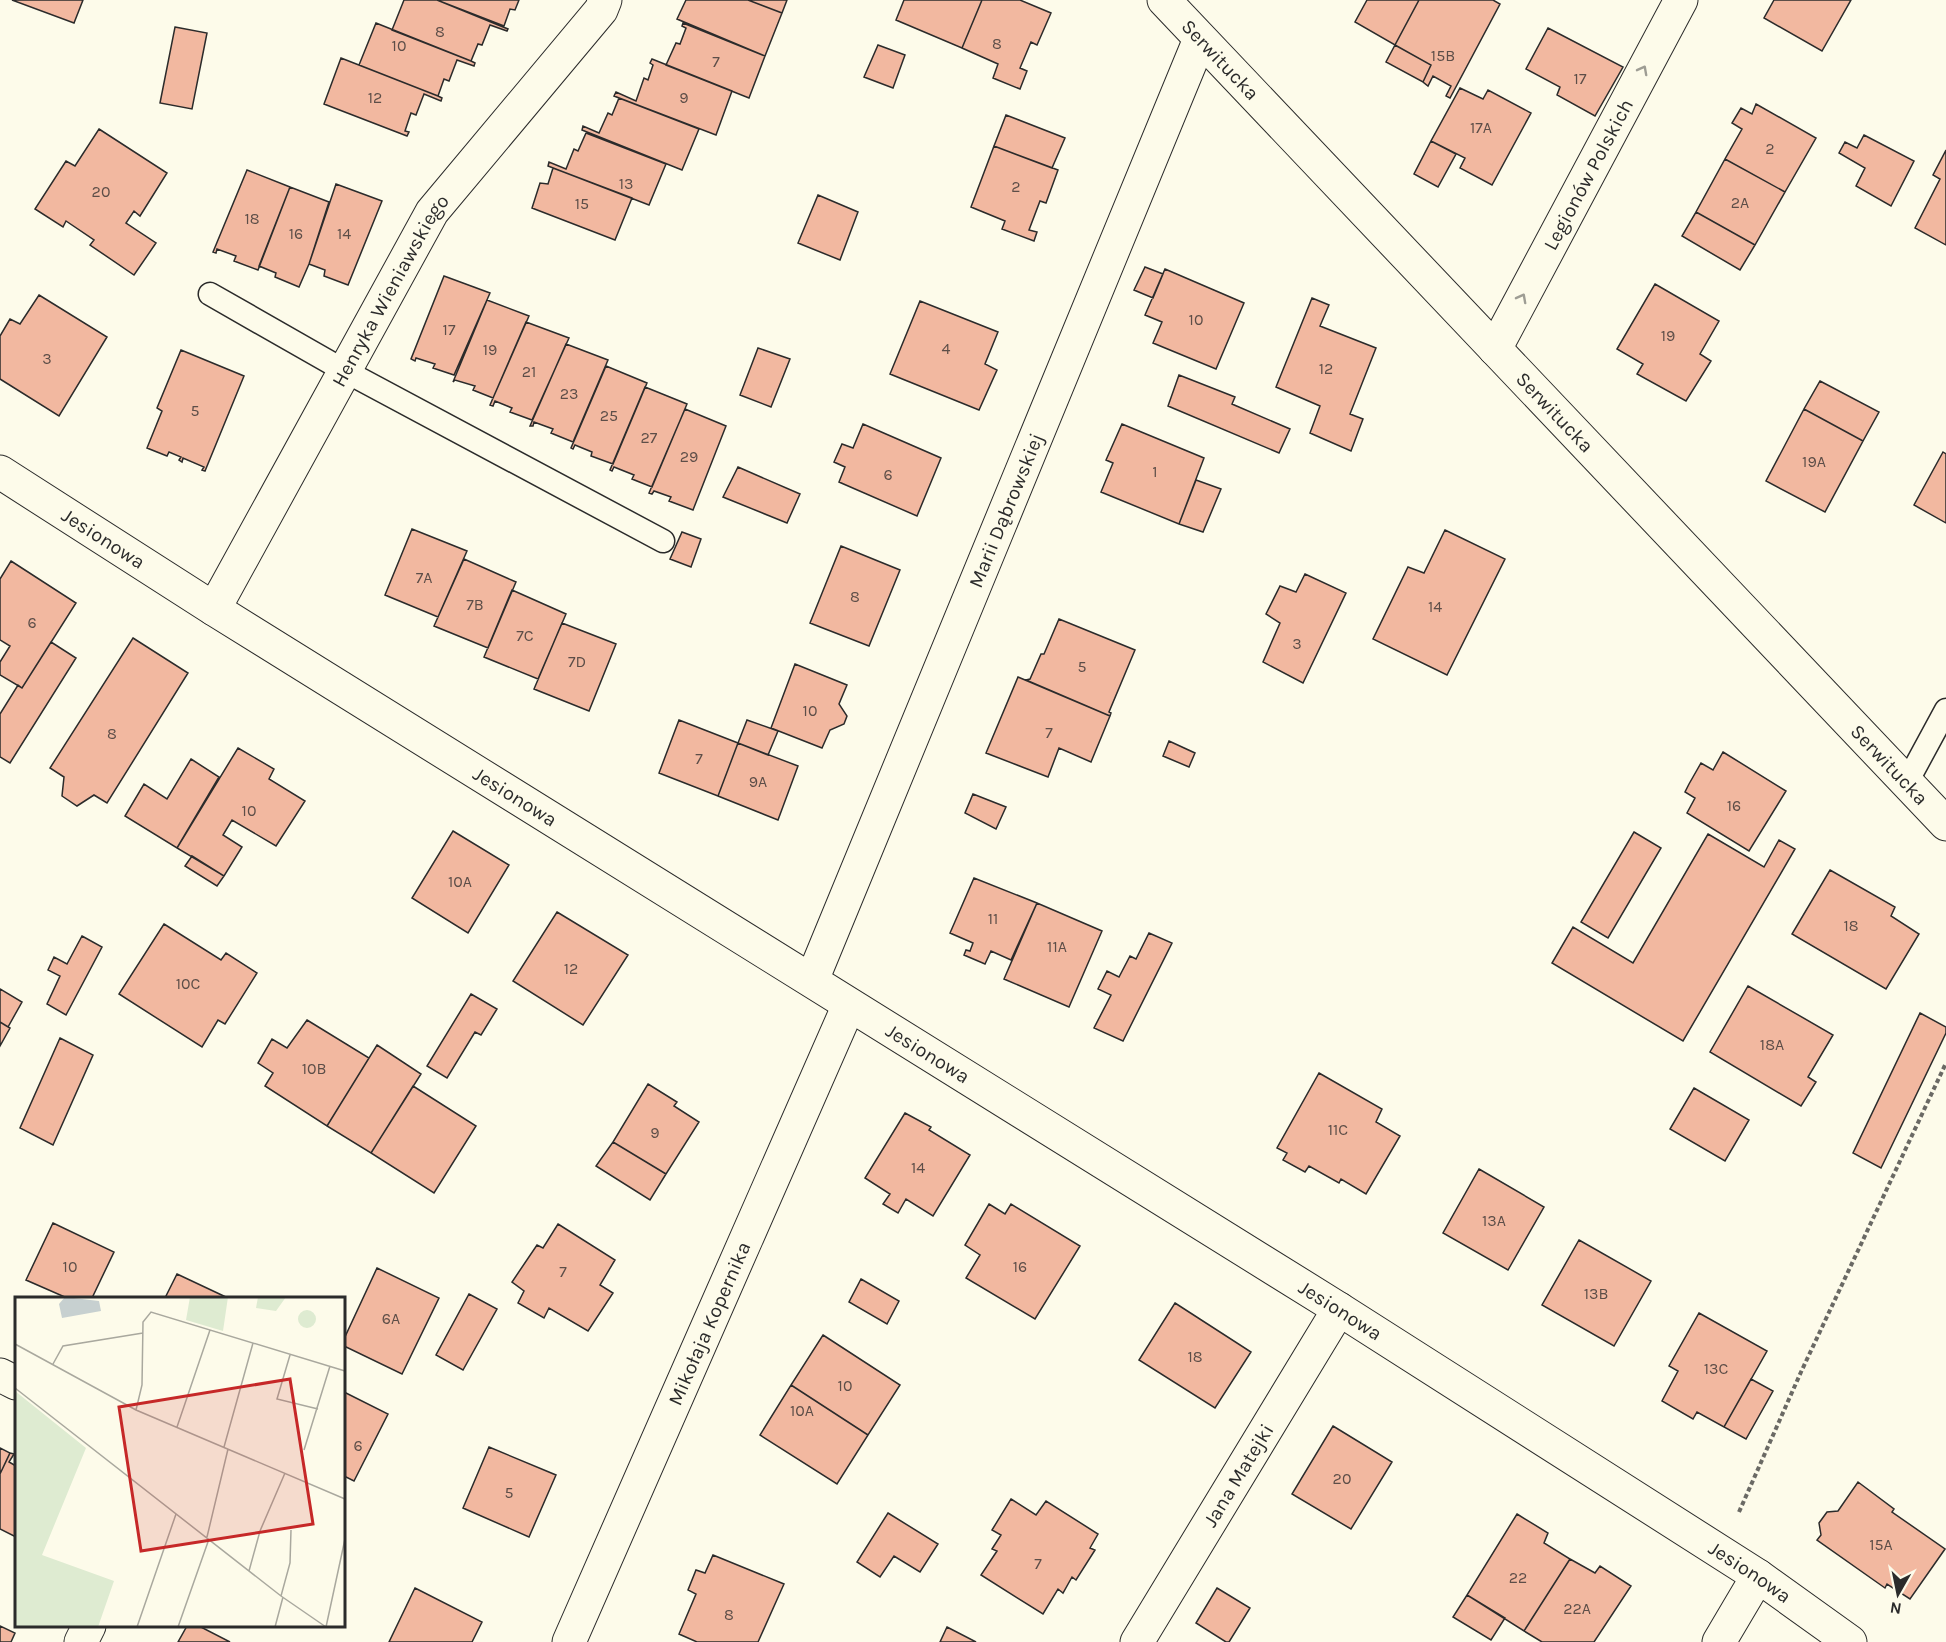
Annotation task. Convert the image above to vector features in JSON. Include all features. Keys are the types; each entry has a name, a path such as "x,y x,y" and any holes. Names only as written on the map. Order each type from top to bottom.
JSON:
{"street":[{"name":"Henryka Wieniawskiego","path":"214,609 432,212 601,10 605,0"},
{"name":"Legionów Polskich","path":"1495,349 1681,0"},
{"name":"Serwitucka","path":"1174,3 1200,39 1946,824"},
{"name":"Marii Dąbrowskiej","path":"812,980 1200,39"},
{"name":"Jesionowa","path":"0,471 214,609 1339,1309 1758,1576 1850,1642"},
{"name":"Mikołaja Kopernika","path":"569,1642 849,1005"},
{"name":"Jana Matejki","path":"1137,1642 1339,1309"},
{"path":"0,1376 15,1383"},
{"path":"1719,1642 1758,1576"},
{"path":"81,1642 88,1627"}],"lane":[{"path":"210,294 345,371 663,541"},
{"path":"1907,782 1946,710"}],"path":[{"path":"1722,1553 1801,1371 1946,1064"}],"building":[{"path":"12,0 83,0 74,23"},
{"path":"404,0 437,0 508,29 507,31 490,25 482,45 478,44 471,61 392,30"},
{"path":"437,0 519,0 515,10 510,9 504,26"},
{"path":"686,0 748,0 782,13 765,56 677,19"},
{"path":"748,0 787,0 782,13"},
{"path":"904,0 982,0 962,48 896,20"},
{"path":"982,0 1020,0 1051,13 1037,45 1031,42 1020,68 1027,71 1020,89 993,78 998,64 962,48"},
{"path":"1367,0 1419,0 1395,45 1355,22"},
{"path":"1419,0 1493,0 1500,4 1450,98 1446,96 1451,86 1433,76 1428,86 1423,82 1431,65 1395,45"},
{"path":"1774,0 1851,0 1822,51 1764,18"},
{"path":"376,23 471,61 475,63 474,66 457,60 449,81 444,79 438,96 359,65"},
{"path":"683,23 765,56 749,98 666,65 676,43 680,44 686,28 682,26"},
{"path":"175,27 207,33 192,109 160,103"},
{"path":"1548,28 1623,67 1595,116 1557,95 1560,87 1526,69"},
{"path":"878,45 905,55 893,88 864,77"},
{"path":"1395,45 1431,65 1423,82 1386,62"},
{"path":"341,58 438,96 442,98 441,101 424,94 416,115 411,113 405,131 409,132 407,136 324,104"},
{"path":"652,59 732,91 716,135 614,96 616,92 636,101 644,78 648,80 653,65 650,63"},
{"path":"1460,88 1483,99 1488,90 1531,113 1492,185 1460,168 1465,158 1431,141"},
{"path":"619,98 699,129 682,170 582,130 583,126 599,133 608,113 612,115"},
{"path":"1756,104 1816,138 1785,192 1725,159 1742,129 1732,123 1741,108 1752,114"},
{"path":"1006,115 1065,138 1052,168 994,146"},
{"path":"99,129 167,173 140,216 134,211 126,223 156,243 134,275 90,245 94,240 66,221 63,227 35,209 66,161 75,166"},
{"path":"586,133 666,164 649,205 548,166 549,162 566,169 574,149 578,151"},
{"path":"1864,135 1914,161 1891,206 1856,186 1865,168 1839,153 1845,142 1857,148"},
{"path":"1431,141 1456,154 1438,187 1414,174"},
{"path":"994,146 1058,170 1046,203 1040,201 1029,230 1037,232 1034,241 1002,229 1005,221 971,207"},
{"path":"1946,150 1946,245 1915,228 1940,179 1933,175"},
{"path":"1725,159 1785,192 1755,245 1696,212"},
{"path":"553,168 632,198 615,240 532,208 540,183 548,184"},
{"path":"247,170 290,187 258,270 234,261 236,256 217,249 216,253 213,252"},
{"path":"336,184 382,201 348,285 324,276 325,270 309,264"},
{"path":"290,187 329,202 299,287 275,277 276,273 259,266"},
{"path":"818,195 858,212 840,260 798,243"},
{"path":"1696,212 1755,245 1740,270 1682,236"},
{"path":"1145,267 1163,274 1153,298 1134,290"},
{"path":"1165,269 1244,303 1216,369 1153,343 1162,322 1145,315"},
{"path":"444,276 490,293 454,375 433,368 435,364 416,358 415,361 411,359"},
{"path":"1655,284 1719,321 1700,354 1711,361 1686,401 1637,374 1643,364 1617,349"},
{"path":"39,295 107,337 59,416 0,379 0,336 10,319 20,324"},
{"path":"1312,298 1329,305 1320,326 1376,348 1350,414 1363,419 1351,451 1310,433 1320,406 1276,387"},
{"path":"487,300 529,316 493,398 473,390 475,386 455,380 453,382"},
{"path":"920,301 998,332 985,364 997,370 979,410 890,374"},
{"path":"526,322 569,338 532,420 510,412 512,408 495,401 493,406 490,405"},
{"path":"566,344 608,360 573,442 551,433 553,429 534,422 533,426 530,426"},
{"path":"758,348 790,359 771,407 740,395"},
{"path":"181,350 244,376 205,471 202,470 204,467 183,458 182,462 179,460 181,457 169,452 167,456 147,448 162,411 157,408"},
{"path":"606,366 647,383 613,464 591,456 592,452 575,445 573,449 571,448"},
{"path":"1179,375 1235,397 1232,404 1290,429 1279,453 1168,406"},
{"path":"1820,381 1879,412 1863,441 1804,409"},
{"path":"645,387 687,404 652,487 632,479 634,475 614,467 612,471 610,470"},
{"path":"685,409 726,426 693,510 669,501 671,497 654,491 652,494 649,493"},
{"path":"1804,409 1863,441 1825,512 1766,481"},
{"path":"863,424 941,458 917,516 839,482 845,467 834,462 842,444 853,448"},
{"path":"1122,424 1204,458 1179,524 1101,492 1113,463 1106,460"},
{"path":"1943,452 1946,454 1946,523 1914,505"},
{"path":"738,467 800,494 787,523 723,497"},
{"path":"1196,480 1221,489 1203,532 1179,524"},
{"path":"412,529 467,551 438,617 385,595"},
{"path":"1445,530 1505,559 1447,675 1373,639 1408,567 1424,573"},
{"path":"682,532 701,539 691,567 670,559"},
{"path":"841,546 900,570 869,646 810,623"},
{"path":"464,559 516,582 488,648 434,626"},
{"path":"11,561 76,603 22,688 0,675 0,662 10,646 0,640 0,579"},
{"path":"1305,574 1346,593 1303,683 1263,662 1280,623 1266,614 1280,586 1296,592"},
{"path":"512,590 566,614 538,679 484,657"},
{"path":"1059,619 1135,650 1109,712 1110,716 1026,680 1030,679 1041,654 1044,654"},
{"path":"562,623 616,644 589,711 534,689"},
{"path":"133,638 188,673 107,803 94,795 77,806 62,796 64,777 50,768"},
{"path":"51,642 76,658 10,763 0,757 0,714 18,685 22,688"},
{"path":"795,664 847,685 839,704 847,716 844,724 830,730 822,748 771,728"},
{"path":"1018,677 1110,716 1091,762 1059,748 1048,777 986,753"},
{"path":"679,720 738,743 718,796 659,773"},
{"path":"747,720 778,731 768,755 738,743"},
{"path":"1169,741 1195,753 1189,767 1163,756"},
{"path":"738,743 798,766 778,820 718,796"},
{"path":"238,748 274,769 269,779 305,801 276,846 232,820 223,835 242,847 224,876 177,848"},
{"path":"1723,752 1786,791 1749,851 1687,813 1695,798 1685,792 1701,763 1713,770"},
{"path":"191,759 219,777 177,848 125,816 144,784 167,799"},
{"path":"973,794 1006,807 996,829 965,813"},
{"path":"453,831 509,865 468,933 412,898"},
{"path":"1634,832 1661,848 1608,938 1581,922"},
{"path":"1708,834 1764,867 1779,840 1795,849 1683,1041 1552,963 1573,927 1633,963"},
{"path":"192,856 224,876 217,886 185,866"},
{"path":"1830,870 1895,907 1891,916 1919,934 1886,989 1792,934"},
{"path":"974,878 1037,903 1011,960 991,951 985,964 964,955 966,950 970,951 973,943 950,933"},
{"path":"1037,903 1102,931 1069,1007 1004,979"},
{"path":"557,912 628,955 583,1025 513,981"},
{"path":"164,924 221,960 226,953 257,973 225,1024 218,1020 202,1047 119,994"},
{"path":"1149,933 1172,943 1123,1041 1094,1028 1111,995 1098,989 1107,971 1119,977 1130,956 1136,959"},
{"path":"82,936 102,947 66,1015 47,1004 60,976 48,970 54,957 67,964"},
{"path":"1748,986 1833,1035 1808,1077 1816,1082 1801,1106 1710,1052"},
{"path":"0,989 22,1002 8,1027 0,1022"},
{"path":"471,994 497,1009 481,1035 475,1032 447,1078 427,1066"},
{"path":"1920,1013 1946,1027 1946,1033 1881,1168 1853,1153"},
{"path":"307,1020 369,1058 327,1126 265,1086 273,1073 258,1063 272,1039 287,1048"},
{"path":"0,1022 10,1028 0,1046"},
{"path":"60,1038 93,1055 53,1145 20,1128"},
{"path":"377,1045 421,1074 371,1153 327,1126"},
{"path":"1319,1073 1382,1109 1376,1122 1400,1136 1366,1194 1341,1179 1339,1183 1309,1166 1305,1172 1283,1160 1287,1153 1277,1148"},
{"path":"648,1084 677,1102 674,1106 699,1122 666,1174 613,1142"},
{"path":"413,1086 476,1126 434,1193 371,1153"},
{"path":"1694,1088 1749,1120 1725,1161 1670,1129"},
{"path":"905,1113 931,1127 929,1130 970,1155 933,1216 906,1199 898,1213 883,1204 890,1194 865,1178"},
{"path":"613,1142 666,1174 650,1200 596,1166"},
{"path":"1479,1169 1544,1207 1508,1270 1443,1233"},
{"path":"989,1204 1005,1214 1011,1204 1080,1246 1035,1319 966,1278 980,1255 965,1245"},
{"path":"53,1223 114,1252 92,1297 65,1297 26,1280"},
{"path":"558,1224 615,1260 600,1285 613,1293 588,1331 549,1308 544,1318 518,1303 524,1291 512,1282 537,1245 543,1248"},
{"path":"1579,1240 1651,1281 1614,1346 1542,1305"},
{"path":"377,1268 439,1298 402,1374 345,1346 345,1337"},
{"path":"177,1274 226,1297 166,1297"},
{"path":"861,1279 899,1301 887,1324 849,1302"},
{"path":"469,1294 497,1309 463,1370 436,1355"},
{"path":"1175,1303 1251,1352 1215,1408 1139,1360"},
{"path":"1699,1313 1767,1351 1724,1427 1697,1412 1693,1419 1662,1401 1678,1371 1669,1366"},
{"path":"823,1335 900,1385 868,1435 791,1385"},
{"path":"1751,1379 1773,1391 1746,1439 1724,1427"},
{"path":"791,1385 868,1435 837,1484 760,1435"},
{"path":"345,1392 388,1414 354,1481 345,1476"},
{"path":"1333,1426 1392,1462 1351,1529 1292,1494"},
{"path":"489,1447 556,1475 529,1537 463,1508"},
{"path":"0,1448 10,1453 0,1474"},
{"path":"10,1453 14,1454 9,1462 15,1465 15,1536 0,1529 0,1474"},
{"path":"1858,1482 1894,1509 1892,1512 1945,1549 1910,1599 1887,1584 1885,1588 1817,1540 1821,1535 1819,1523 1827,1512 1838,1511"},
{"path":"1011,1499 1036,1515 1046,1501 1098,1534 1090,1548 1095,1550 1076,1580 1072,1577 1063,1593 1058,1589 1043,1614 981,1575 997,1551 992,1549 1001,1535 992,1530"},
{"path":"888,1513 938,1544 920,1572 894,1556 880,1577 857,1562"},
{"path":"1517,1514 1548,1533 1544,1543 1570,1559 1524,1631 1467,1595"},
{"path":"713,1555 784,1584 758,1642 697,1642 679,1634 696,1594 688,1590 696,1570 705,1573"},
{"path":"1570,1559 1595,1573 1600,1566 1631,1586 1594,1642 1542,1642 1524,1631"},
{"path":"415,1588 482,1622 472,1642 389,1642"},
{"path":"1217,1588 1250,1608 1229,1642 1196,1623"},
{"path":"1467,1595 1505,1618 1491,1640 1453,1617"},
{"path":"0,1626 15,1633 11,1642 0,1642"},
{"path":"186,1627 201,1627 230,1642 178,1642"},
{"path":"947,1627 976,1642 940,1642"}]}
